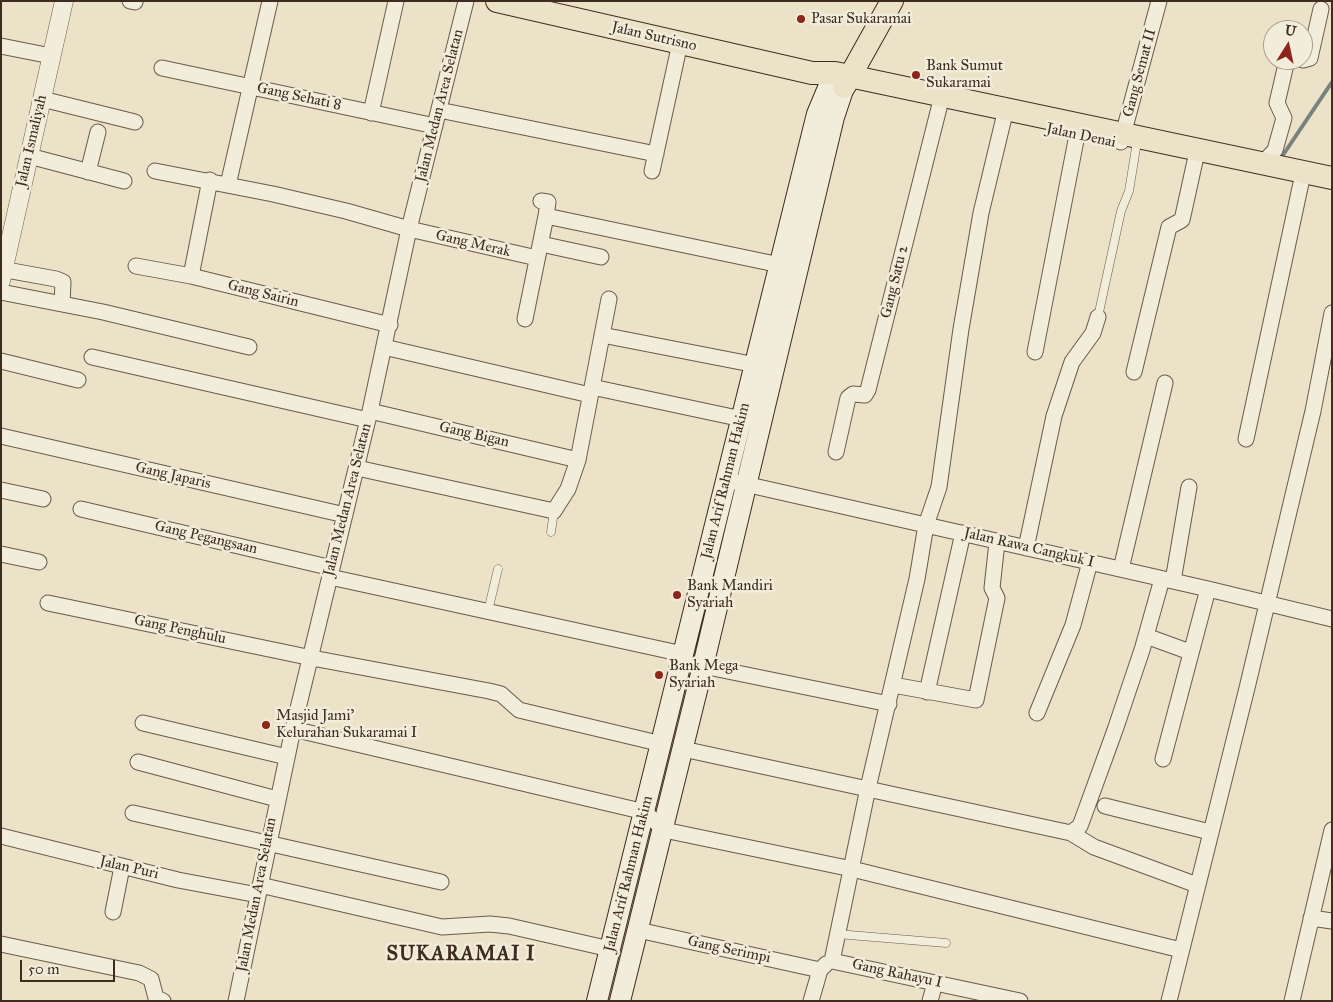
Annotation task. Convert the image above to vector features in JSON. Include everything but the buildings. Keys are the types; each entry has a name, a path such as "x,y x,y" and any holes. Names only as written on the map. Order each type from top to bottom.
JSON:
{"main road":[{"name":"Jalan Sutrisno","path":"497,1 834,78"},
{"name":"Jalan Arif Rahman Hakim","path":"597,1001 817,114 834,78 877,1"},
{"name":"Jalan Arif Rahman Hakim","path":"620,1001 664,830 834,117 834,78 892,1"},
{"name":"Jalan Denai","path":"834,78 1126,142 1261,169 1302,183 1332,190"},
{"name":"Jalan Denai","path":"1005,115 1077,135 1126,142 1195,161 1332,178"}],"street":[{"name":"Jalan Ismaliyah","path":"2,273 64,1"},
{"path":"228,185 270,1"},
{"path":"371,113 396,1"},
{"name":"Jalan Medan Area Selatan","path":"236,1001 267,844 293,729 312,658 390,324 410,229 466,1"},
{"name":"Gang Semat II","path":"1126,142 1159,1"},
{"path":"1313,48 1325,7"},
{"path":"652,171 680,43"},
{"path":"1,46 51,56"},
{"name":"Gang Sehati 8","path":"162,68 435,126"},
{"path":"1261,169 1275,150 1284,118 1276,103 1284,70"},
{"path":"42,99 135,122"},
{"name":"Gang Satu 2","path":"836,452 848,398 853,394 865,395 868,390 941,101"},
{"path":"439,110 656,154"},
{"path":"811,1001 837,934 868,788 917,579 926,525 939,487 961,329 981,213 1005,115"},
{"path":"88,172 98,132"},
{"path":"1035,352 1077,135"},
{"path":"29,156 124,181"},
{"path":"1134,372 1169,227 1178,224 1182,220 1195,161"},
{"name":"Gang Merak","path":"155,171 210,180 346,211 410,229 539,251 601,257"},
{"path":"191,276 210,180"},
{"path":"1246,439 1302,183"},
{"path":"525,320 548,202 541,201"},
{"path":"546,216 780,265"},
{"name":"Gang Sairin","path":"136,266 191,276 390,324"},
{"path":"2,273 56,279 63,282 62,304"},
{"path":"1,292 103,312 249,347"},
{"path":"356,468 554,511 568,489 578,460 609,299"},
{"path":"1168,1001 1248,688 1266,604 1313,411 1332,313"},
{"path":"1026,548 1054,416 1072,362 1092,333 1098,317"},
{"path":"602,336 756,365"},
{"path":"384,347 591,391 742,419"},
{"name":"Gang Bigan","path":"92,357 578,460"},
{"path":"1,361 78,380"},
{"path":"1121,569 1165,383"},
{"name":"Gang Japaris","path":"1,436 345,515"},
{"name":"Jalan Rawa Cangkuk I","path":"726,481 1121,569 1332,620"},
{"path":"1071,833 1080,826 1084,818 1146,636 1168,580 1189,487"},
{"path":"1,490 44,499"},
{"name":"Gang Pegangsaan","path":"81,509 488,611 684,654"},
{"path":"926,692 963,533"},
{"path":"893,685 976,700 997,598 992,588 997,542"},
{"path":"1,554 39,562"},
{"path":"1037,713 1074,625 1090,562"},
{"path":"1163,759 1208,589"},
{"name":"Gang Penghulu","path":"48,603 312,658 489,690 501,694 519,710 662,744"},
{"path":"1146,636 1190,652"},
{"path":"703,666 889,704"},
{"path":"143,723 287,757"},
{"path":"293,729 645,812 664,830 852,869 1181,950"},
{"path":"683,749 1071,833 1094,847 1197,885"},
{"path":"138,762 277,799"},
{"path":"1105,806 1210,832"},
{"path":"132,813 441,882"},
{"path":"1292,1001 1332,830"},
{"name":"Jalan Puri","path":"1,836 122,867 259,890 442,927 490,924 509,926 610,950"},
{"path":"113,912 122,867"},
{"path":"1311,918 1332,921"},
{"name":"Gang Serimpi","path":"638,930 826,965"},
{"path":"1,944 139,973 151,978 156,998 163,1001"},
{"name":"Gang Rahayu I","path":"826,965 935,982 1020,1001"},
{"path":"930,1001 935,982"}],"lane":[{"path":"1098,317 1121,211 1129,191 1126,142"},
{"path":"551,532 554,511"},
{"path":"488,611 498,569"},
{"path":"837,934 946,943"}],"waterway":[{"path":"1283,155 1332,82"}],"place":[{"name":"Pasar Sukaramai","path":"801,19"},
{"name":"Bank Sumut Sukaramai","path":"916,75"},
{"name":"Bank Mandiri Syariah","path":"677,595"},
{"name":"Bank Mega Syariah","path":"659,675"},
{"name":"Masjid Jami' Kelurahan Sukaramai I","path":"266,725"}],"district":[{"name":"SUKARAMAI I","path":"461,955"}]}
